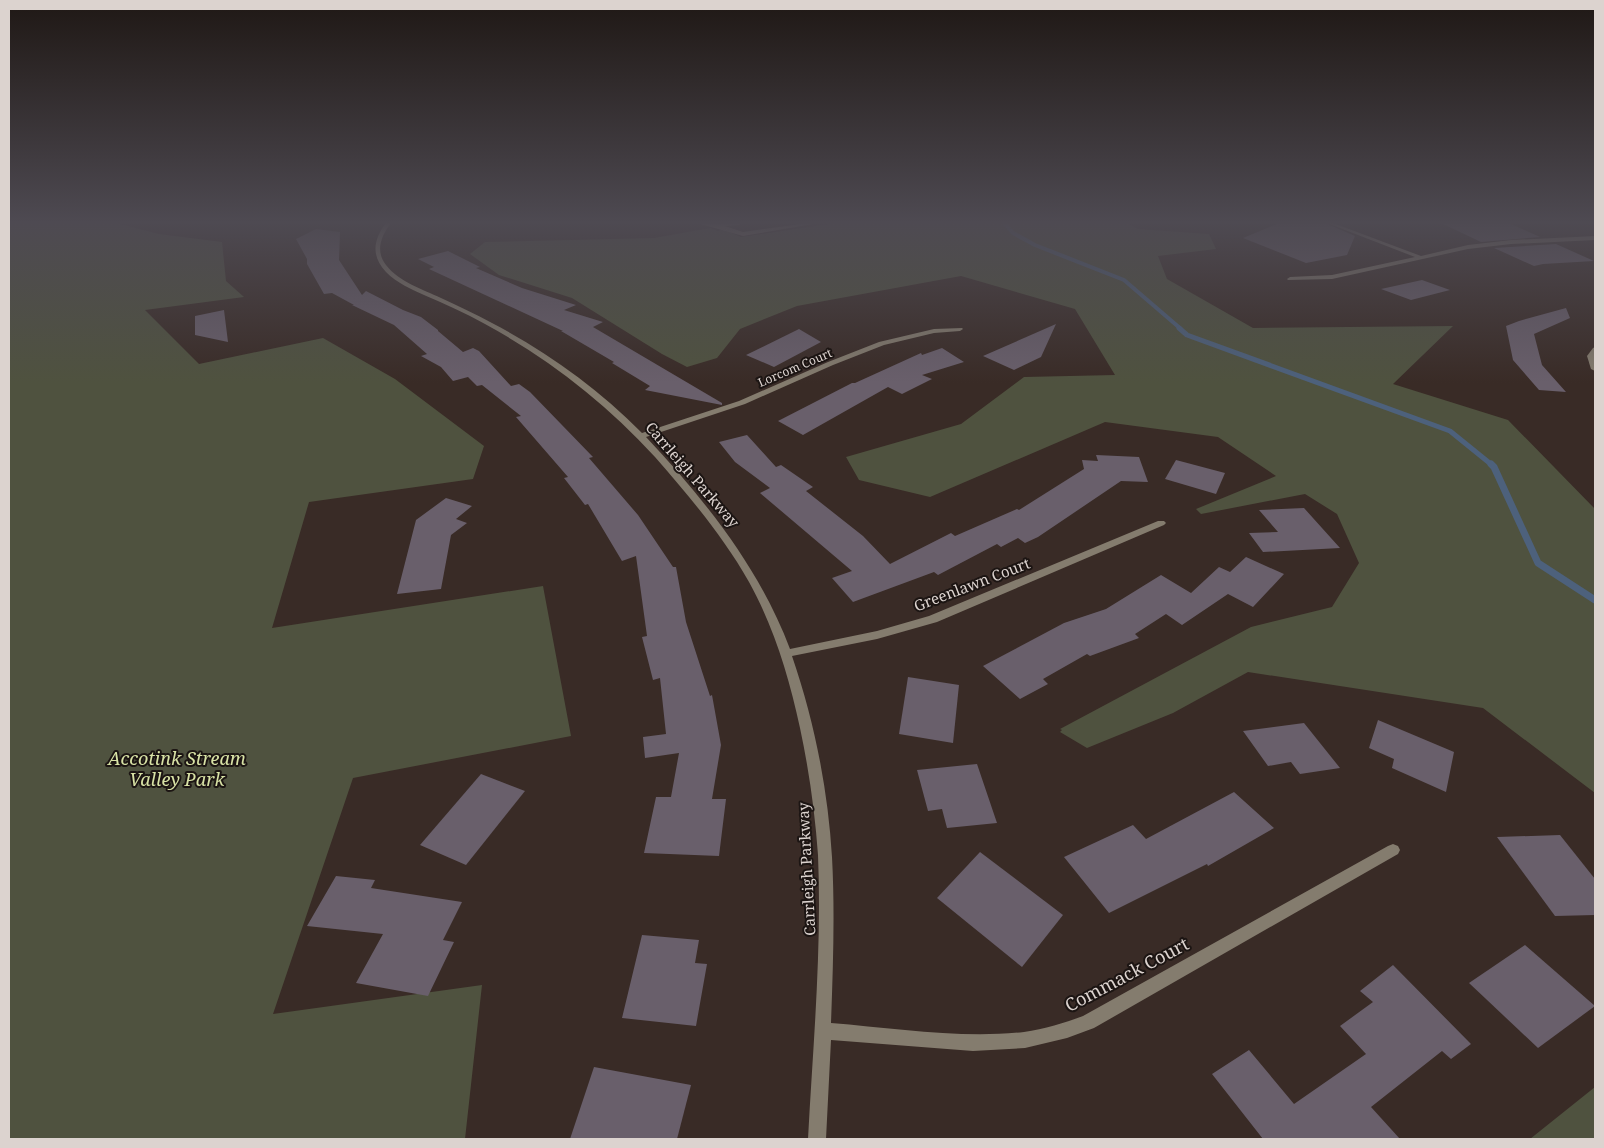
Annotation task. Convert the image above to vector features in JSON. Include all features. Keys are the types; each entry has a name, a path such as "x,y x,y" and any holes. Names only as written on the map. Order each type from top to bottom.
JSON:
{"street":[{"name":"Carrleigh Parkway","path":"396,277 407,284 464,311 522,343 572,377 641,436 697,499 734,548 766,605 787,653 801,702 815,773 824,841 826,950 824,1031 817,1139"},
{"path":"1290,279 1334,277"},
{"name":"Lorcom Court","path":"641,436 754,398 854,355 912,334 941,329 960,329"},
{"path":"1595,349 1591,356 1595,369"},
{"name":"Greenlawn Court","path":"787,653 877,635 933,619 1161,523"},
{"name":"Commack Court","path":"824,1031 973,1043 1024,1040 1067,1030 1088,1022 1393,850"}],"green space":[{"name":"Accotink Stream Valley Park","path":"9,277 226,277 226,281 244,297 145,310 199,364 323,338 395,379 484,446 473,479 309,502 272,628 543,586 571,736 353,778 273,1014 482,985 465,1139 9,1139"},
{"path":"504,277 958,277 797,306 740,329 717,358 687,367 662,354 572,298"},
{"path":"963,277 1166,277 1167,279 1253,328 1453,326 1393,384 1508,420 1595,509 1595,793 1483,708 1248,672 1173,713 1087,748 1060,732 1062,730 1060,729 1251,627 1332,607 1359,563 1337,514 1305,494 1201,514 1196,509 1276,476 1218,437 1105,422 930,497 859,480 846,457 961,424 1024,377 1115,375 1075,309"},
{"path":"1595,1087 1595,1139 1530,1139"}],"building":[{"path":"314,277 350,277 362,295 366,291 421,317 463,352 473,348 479,351 511,386 519,384 530,392 593,457 589,458 638,515 673,567 676,567 686,622 710,696 712,695 721,745 712,799 726,799 719,856 644,853 656,797 671,797 679,753 645,758 643,737 666,734 660,678 653,680 642,637 647,636 636,556 622,561 588,504 585,505 564,478 568,477 516,417 521,416 482,385 477,386 468,377 453,381 441,367 421,356 427,354 394,325 332,293 324,294"},
{"path":"445,277 496,277 522,288 576,305 564,310 603,322 593,327 722,403 722,405 645,390 650,386 561,331 563,331"},
{"path":"1422,280 1450,290 1411,300 1381,289"},
{"path":"1566,308 1570,318 1534,334 1542,365 1566,392 1539,390 1513,360 1506,326"},
{"path":"224,310 228,342 195,335 195,316"},
{"path":"1056,324 1041,357 1014,370 983,356"},
{"path":"799,329 821,342 774,367 746,355"},
{"path":"942,348 964,362 922,375 932,379 902,394 888,387 803,435 778,421 852,383 921,353 922,355"},
{"path":"747,435 776,467 781,465 813,487 806,491 863,536 890,564 951,533 955,536 1017,509 1019,510 1084,469 1082,460 1098,461 1096,455 1139,457 1148,482 1121,481 1038,537 1025,543 1018,538 1001,547 997,544 938,575 934,572 853,602 832,578 852,571 760,493 770,488 735,462 719,442"},
{"path":"1176,460 1225,473 1216,494 1165,479"},
{"path":"446,498 472,506 456,519 467,523 451,535 441,589 397,594 416,520"},
{"path":"1304,508 1340,548 1263,552 1249,533 1278,532 1259,510"},
{"path":"1246,557 1284,574 1253,607 1228,594 1182,625 1166,614 1135,634 1139,638 1090,656 1087,654 1043,679 1048,684 1020,699 983,666 1064,623 1106,609 1161,575 1191,593 1219,567 1230,572"},
{"path":"908,677 959,685 953,743 899,734"},
{"path":"1378,720 1454,752 1446,792 1392,768 1394,759 1369,748"},
{"path":"1304,723 1340,768 1300,774 1291,762 1268,766 1243,731"},
{"path":"977,764 997,823 947,828 942,809 928,811 917,770"},
{"path":"481,774 525,791 466,865 420,845"},
{"path":"1234,792 1274,828 1208,866 1207,864 1109,913 1064,857 1133,825 1146,839"},
{"path":"1560,835 1595,879 1595,915 1555,916 1497,837"},
{"path":"980,852 1063,915 1022,967 937,898"},
{"path":"336,876 375,880 371,888 462,902 443,940 454,942 428,996 356,983 383,934 307,926"},
{"path":"642,935 699,940 695,963 707,964 696,1026 622,1018"},
{"path":"1525,945 1595,1006 1538,1048 1469,983"},
{"path":"1393,965 1471,1044 1451,1059 1442,1051 1371,1107 1400,1139 1263,1139 1212,1074 1249,1050 1294,1104 1366,1054 1340,1026 1373,1002 1360,991"},
{"path":"594,1067 691,1085 677,1139 570,1139"}],"waterway":[{"path":"1115,277 1124,280 1181,329"},
{"path":"1179,328 1187,335 1450,431 1492,465"},
{"path":"1492,465 1538,563 1595,600"}]}
